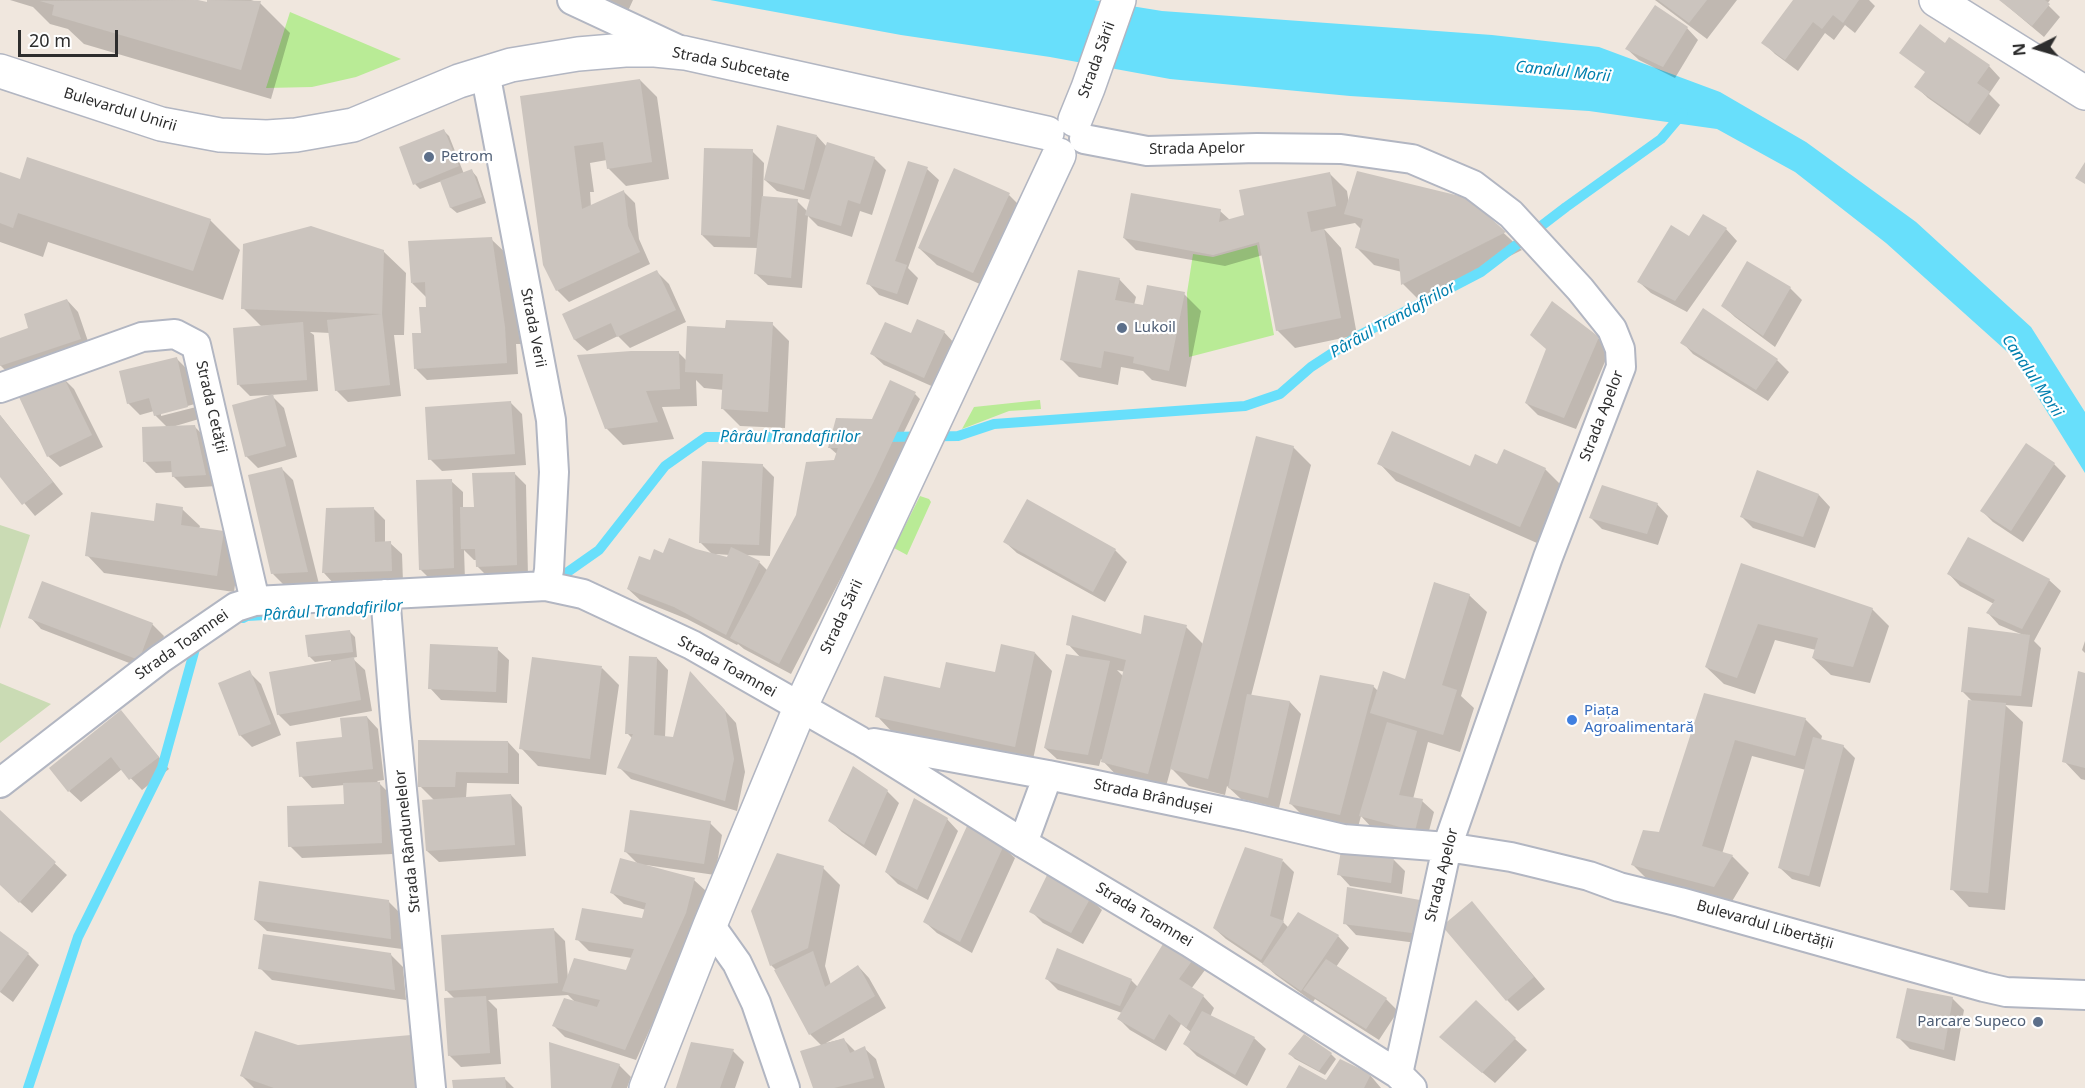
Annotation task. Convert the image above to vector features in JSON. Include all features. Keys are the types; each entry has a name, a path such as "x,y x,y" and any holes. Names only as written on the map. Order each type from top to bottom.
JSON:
{"main road":[{"name":"Strada Sării","path":"646,1088 710,925 800,708 1066,137 1088,88 1119,0"},
{"path":"1936,0 2085,93"},
{"name":"Strada Subcetate","path":"242,137 296,135 353,125 485,72 535,60 603,51 655,50 685,53 1066,137"},
{"name":"Bulevardul Unirii","path":"0,71 161,124 242,137"}],"street":[{"path":"572,0 685,53"},
{"name":"Strada Verii","path":"485,72 551,420 554,472 549,570 546,586"},
{"name":"Strada Apelor","path":"1066,137 1147,151 1257,148 1341,149 1412,159 1473,185 1511,214 1580,289 1612,329 1620,349 1621,367 1548,557 1447,847 1405,1081"},
{"name":"Strada Cetății","path":"0,388 142,337 175,334 196,345 255,601"},
{"name":"Strada Toamnei","path":"0,783 160,659 236,607 255,601 387,608 546,586 583,594 692,645 860,741 1023,843 1190,942 1405,1081"},
{"name":"Strada Rândunelelor","path":"387,608 395,718 431,1088"},
{"name":"Strada Brândușei","path":"860,741 1048,775 1343,839 1447,847"},
{"path":"1023,843 1048,775"},
{"name":"Bulevardul Libertății","path":"1447,847 1511,857 1589,876 1619,887 2006,992 2085,995"},
{"path":"710,925 737,963 756,1003 785,1088"}],"green space":[{"path":"290,12 401,59 356,77 312,87 266,88"},
{"path":"1257,245 1274,335 1189,357 1187,293 1193,254 1213,257"},
{"path":"1040,400 1041,409 1009,411 962,429 974,407"},
{"path":"920,496 931,502 907,555 894,548"},
{"path":"0,525 30,535 0,629"},
{"path":"0,683 51,704 0,743"}],"water":[{"name":"Canalul Morii","path":"710,0 1094,0 1162,11 1492,35 1599,47 1720,92 1806,142 1916,222 2031,327 2085,412 2085,473 2013,357 1886,243 1795,172 1717,129 1589,111 1350,96 1170,79 1050,57 901,35"}],"building":[{"path":"198,0 207,2 207,0 261,1 241,70 52,15 54,5 40,1"},
{"path":"1658,0 1707,0 1689,23"},
{"path":"1793,0 1859,0 1843,23 1833,15 1822,29 1813,22 1785,60 1761,43"},
{"path":"1999,0 2045,0 2050,4 2032,26"},
{"path":"1655,5 1688,27 1663,67 1625,49"},
{"path":"1920,24 1945,43 1949,37 1990,65 1977,83 1990,92 1968,124 1914,87 1925,72 1899,53"},
{"path":"640,79 652,162 607,169 603,142 574,146 582,209 624,190 628,226 640,252 556,291 543,265 520,96"},
{"path":"777,125 817,135 804,190 764,180"},
{"name":"Petrom","path":"444,129 459,166 413,185 399,147"},
{"path":"827,142 875,157 860,204 848,200 841,226 805,215"},
{"path":"704,148 753,149 750,237 701,235"},
{"path":"27,157 211,219 193,271 18,213 13,228 0,223 0,172 20,179"},
{"path":"908,161 928,167 895,261 907,265 897,294 866,284"},
{"path":"2085,162 2085,184 2075,178"},
{"path":"954,168 1010,193 973,273 918,248"},
{"path":"472,169 482,197 450,208 440,181"},
{"path":"1357,171 1468,198 1506,232 1401,285 1399,259 1355,248 1363,219 1344,214"},
{"path":"1330,172 1336,206 1307,212 1311,232 1324,229 1341,318 1276,331 1259,242 1213,255 1123,238 1131,193 1221,209 1219,222 1244,215 1239,190"},
{"path":"762,196 798,199 791,278 754,274"},
{"path":"1703,214 1727,228 1675,301 1637,282 1671,225 1689,236"},
{"path":"311,226 384,250 382,314 241,309 243,244"},
{"path":"492,237 505,327 507,363 414,369 412,333 421,333 419,307 426,307 425,282 411,283 408,241"},
{"path":"1747,261 1791,287 1763,336 1721,306"},
{"path":"657,270 676,310 617,337 611,323 574,340 562,314"},
{"name":"Lukoil","path":"1078,270 1120,278 1115,300 1143,305 1147,285 1185,292 1169,371 1133,363 1134,357 1104,351 1101,368 1060,360"},
{"path":"67,299 81,339 0,366 0,338 28,328 24,314"},
{"path":"1552,301 1599,337 1564,418 1525,403 1546,349 1530,335"},
{"path":"1703,308 1778,359 1756,390 1680,343"},
{"path":"382,314 390,385 335,391 327,320"},
{"path":"917,319 945,331 924,378 870,354 885,322 911,333"},
{"path":"726,320 773,322 768,412 721,409 723,374 685,372 687,326 725,328"},
{"path":"303,322 307,380 237,385 233,328"},
{"path":"631,351 679,351 680,389 646,391 658,422 605,429 577,355"},
{"path":"177,357 188,407 154,416 149,398 127,404 119,371"},
{"path":"63,376 92,435 47,457 19,397"},
{"path":"890,380 916,392 873,483 779,664 730,638 796,515 806,462 834,460 838,448 828,448 836,418 872,419"},
{"path":"273,394 286,446 245,457 232,405"},
{"path":"511,401 515,454 428,460 425,407"},
{"path":"0,415 53,482 22,505 0,477"},
{"path":"195,425 206,475 172,477 171,461 143,462 142,427"},
{"path":"1392,431 1470,466 1475,454 1497,464 1504,449 1546,468 1520,527 1377,464"},
{"path":"1256,436 1294,446 1208,779 1170,769"},
{"path":"2026,443 2055,463 2011,531 1980,511"},
{"path":"702,461 763,464 759,545 699,543"},
{"path":"282,467 308,572 271,574 248,475"},
{"path":"1757,470 1819,494 1803,537 1740,517"},
{"path":"515,472 517,565 476,567 475,549 461,549 460,507 474,507 472,473"},
{"path":"452,479 454,568 419,570 416,480"},
{"path":"1602,485 1658,503 1647,534 1589,518"},
{"path":"1027,499 1116,549 1093,592 1003,542"},
{"path":"156,503 183,507 181,525 224,531 217,576 85,556 91,512 154,521"},
{"path":"374,507 375,542 391,541 392,571 322,573 326,508"},
{"path":"1968,537 2050,579 2022,629 1986,613 1995,600 1947,574"},
{"path":"669,538 696,549 727,557 731,547 760,561 726,635 674,607 627,589 639,556 650,560 654,549 663,553"},
{"path":"1741,563 1873,608 1853,667 1812,658 1818,638 1758,624 1737,678 1705,667"},
{"path":"42,581 153,623 139,660 28,618"},
{"path":"1434,582 1470,594 1442,685 1457,690 1443,735 1370,713 1383,671 1405,679"},
{"path":"1072,615 1141,634 1144,615 1187,625 1148,774 1101,762 1126,660 1066,645"},
{"path":"1968,627 2030,635 2021,696 1961,692"},
{"path":"350,630 353,652 308,657 305,635"},
{"path":"430,644 498,647 496,692 428,689"},
{"path":"1001,644 1035,652 1015,747 875,717 884,676 940,688 946,662 995,672"},
{"path":"1066,654 1110,661 1088,755 1044,748"},
{"path":"629,656 657,657 654,735 673,737 690,671 725,710 734,759 725,801 617,768 633,734 625,734"},
{"path":"354,657 361,700 277,715 269,672"},
{"path":"532,657 602,666 590,759 519,749"},
{"path":"250,670 271,724 239,736 218,683"},
{"path":"2078,671 2085,673 2085,768 2062,762"},
{"path":"1320,675 1374,685 1340,815 1289,804"},
{"path":"1704,693 1806,718 1795,756 1735,740 1702,846 1733,855 1714,887 1631,865 1643,830 1659,832"},
{"path":"1247,694 1290,701 1268,798 1228,788"},
{"path":"1968,700 2006,703 1988,893 1950,890"},
{"path":"121,710 159,757 129,780 111,757 68,792 49,768"},
{"path":"367,716 373,769 299,777 296,742 342,737 340,718"},
{"path":"1387,722 1417,731 1399,795 1423,799 1415,831 1359,816"},
{"path":"1813,737 1844,745 1809,876 1778,868"},
{"path":"418,740 508,741 508,773 456,772 455,787 418,787"},
{"path":"853,766 888,790 864,845 828,821"},
{"path":"380,782 382,843 288,847 287,806 344,804 343,783"},
{"path":"511,794 515,845 426,851 422,800"},
{"path":"914,798 948,818 917,890 885,872"},
{"path":"0,810 56,862 19,903 0,885"},
{"path":"630,810 711,821 704,864 624,852"},
{"path":"967,826 1004,845 960,942 923,922"},
{"path":"1245,847 1283,859 1270,916 1284,921 1261,960 1213,928"},
{"path":"1341,850 1394,858 1391,883 1337,875"},
{"path":"777,853 824,866 808,948 770,966 751,911"},
{"path":"620,858 695,878 686,913 625,1050 552,1026 564,998 597,1007 600,1000 562,991 574,958 626,970 634,949 575,940 582,908 642,918 646,903 610,893"},
{"path":"1048,873 1091,897 1071,933 1029,912"},
{"path":"259,881 389,900 391,939 254,920"},
{"path":"1347,887 1420,900 1412,933 1343,924"},
{"path":"1472,901 1534,977 1506,1001 1442,926"},
{"path":"1298,912 1339,935 1301,991 1262,964"},
{"path":"554,928 558,983 445,991 441,935"},
{"path":"0,931 29,953 0,992"},
{"path":"263,934 391,953 395,990 258,969"},
{"path":"1166,939 1194,958 1179,979 1204,995 1186,1028 1169,1014 1154,1040 1117,1019"},
{"path":"1057,948 1132,979 1120,1006 1045,979"},
{"path":"813,951 825,987 858,965 875,996 809,1035 774,970"},
{"path":"1326,959 1387,998 1366,1029 1303,990"},
{"path":"1907,988 1953,997 1944,1050 1896,1038"},
{"path":"486,996 490,1053 448,1056 444,998"},
{"path":"1476,1000 1516,1038 1482,1073 1439,1037"},
{"path":"1202,1011 1255,1037 1235,1075 1183,1044"},
{"path":"255,1031 298,1045 411,1035 416,1088 274,1088 240,1076"},
{"path":"1304,1034 1332,1053 1319,1071 1288,1054"},
{"path":"844,1038 850,1053 865,1046 874,1078 834,1088 813,1088 800,1051"},
{"path":"549,1042 620,1064 611,1088 551,1088"},
{"path":"691,1042 734,1049 720,1088 676,1088"},
{"path":"1340,1059 1371,1074 1364,1088 1286,1088 1299,1065 1326,1080"},
{"path":"505,1077 506,1088 453,1088 452,1080"}],"waterway":[{"name":"Pârâul Trandafirilor","path":"882,437 958,436 994,424 1245,406 1280,394 1311,367 1360,335 1481,272 1661,139 1683,113"},
{"name":"Pârâul Trandafirilor","path":"552,583 599,550 665,466 706,437 846,437"},
{"name":"Pârâul Trandafirilor","path":"243,618 302,613"},
{"name":"Pârâul Trandafirilor","path":"28,1088 78,937 162,768 196,645 201,642"}],"place":[{"name":"Petrom","path":"429,157"},
{"name":"Lukoil","path":"1122,328"},
{"name":"Piața Agroalimentară","path":"1572,720"},
{"name":"Parcare Supeco","path":"2038,1022"}]}
